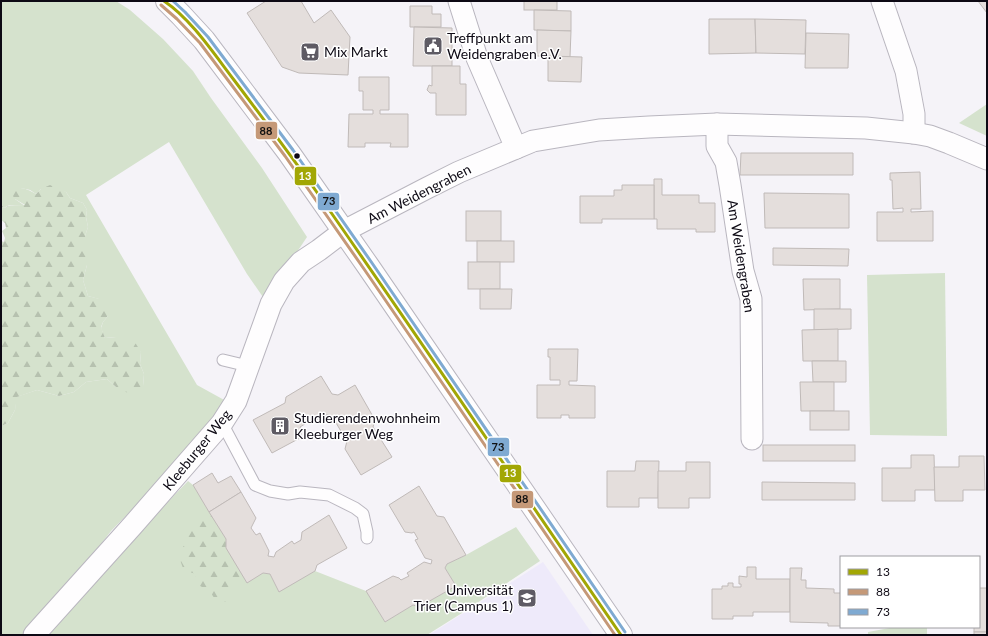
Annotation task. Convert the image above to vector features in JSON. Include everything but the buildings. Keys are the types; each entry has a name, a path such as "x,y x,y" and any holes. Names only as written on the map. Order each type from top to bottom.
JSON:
{"main road":[{"path":"167,2 204,40 289,153 622,635"}],"street":[{"path":"459,1 477,58 516,148"},
{"path":"882,1 906,71 914,114 914,133"},
{"name":"Am Weidengraben","path":"717,124 716,146 726,162 743,271 751,299 752,439"},
{"name":"Am Weidengraben","path":"344,231 460,172 533,141 599,130 717,124 866,128 930,136 987,159"},
{"name":"Kleeburger Weg","path":"34,635 128,531 222,423 236,401 270,304 284,281 301,262 344,231"}],"lane":[{"path":"223,360 248,366"},
{"path":"222,423 255,485 270,491 288,494 300,492 329,495 355,508 363,514 367,538"}],"shaded area":[{"name":"Universität Trier (Campus 1)","path":"543,562 593,635 429,635"}],"green space":[{"path":"1,1 116,1 130,10 163,39 193,71 262,168 307,237 265,300 247,274 169,142 86,195 197,385 226,401 190,447 163,478 111,531 53,607 25,635 1,635 1,426 8,423 15,410 16,397 37,390 59,396 74,392 86,382 107,379 116,387 143,386 144,374 140,364 141,352 116,337 105,338 101,328 103,322 108,316 99,299 88,296 83,280 87,265 85,236 88,227 86,217 87,210 83,203 70,198 66,192 41,189 36,194 30,190 21,188 15,199 25,206 12,205 4,208 1,204"},
{"path":"987,104 987,136 959,123"},
{"path":"50,185 66,192 70,198 83,203 87,210 86,217 88,227 85,236 89,242 87,265 83,280 88,296 100,299 109,306 108,316 101,327 105,338 128,337 136,344 141,352 140,364 144,374 143,386 137,391 128,393 116,387 107,379 86,382 74,392 59,396 37,390 17,397 15,410 8,423 1,426 1,241 4,242 5,238 2,231 6,228 5,223 1,220 1,204 4,208 25,205 15,199 9,190 23,188 36,194 41,189"},
{"path":"945,273 947,436 870,435 867,275"},
{"path":"188,481 193,485 226,539 226,548 263,573 270,574 279,591 315,571 366,591 385,622 413,605 419,607 456,586 445,568 447,564 516,527 540,561 427,635 45,635"},
{"path":"209,510 226,539 226,548 240,571 240,581 233,588 232,599 228,602 216,601 211,593 204,591 202,587 195,583 196,574 186,571 180,560 180,551 186,543 184,537 195,520 204,516"},
{"path":"890,628 927,628 927,635 868,635 868,632"}],"transit line":[{"name":"13","path":"164,1 184,17 202,38 306,177 621,635"},
{"name":"73","path":"173,1 208,37 293,150 625,632"},
{"name":"88","path":"161,5 200,43 285,156 615,635"}],"place":[{"name":"Treffpunkt am Weidengraben e.V.","path":"433,46"},
{"name":"Mix Markt","path":"310,52"},
{"name":"Studierendenwohnheim Kleeburger Weg","path":"280,426"},
{"name":"Universität Trier (Campus 1)","path":"527,598"}]}
